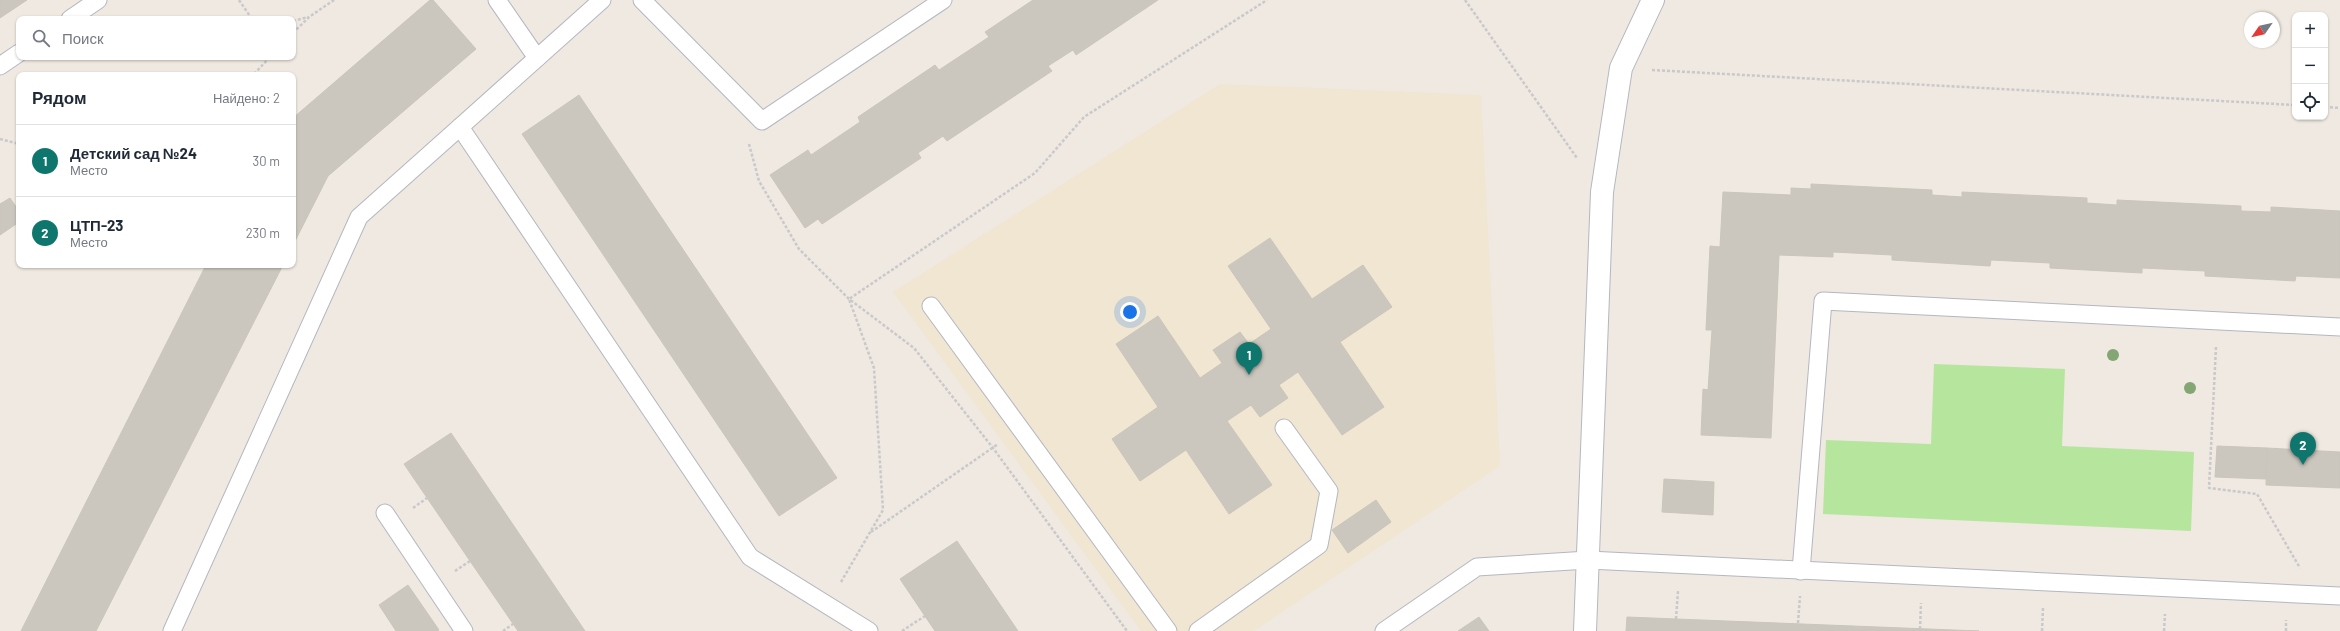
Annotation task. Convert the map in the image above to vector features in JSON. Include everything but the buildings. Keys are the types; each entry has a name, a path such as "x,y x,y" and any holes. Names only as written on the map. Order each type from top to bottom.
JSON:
{"street":[{"path":"1585,631 1602,192 1621,68 1653,0"}],"lane":[{"path":"74,16 98,0"},
{"path":"497,0 537,58"},
{"path":"172,631 359,218 602,0"},
{"path":"642,0 762,121 943,0"},
{"path":"0,66 16,56"},
{"path":"460,127 750,557 869,631"},
{"path":"1801,571 1823,301 2340,327"},
{"path":"931,306 1168,631"},
{"path":"1198,631 1319,545 1329,491 1284,428"},
{"path":"385,513 464,631"},
{"path":"1384,631 1477,567 1588,560 2340,596"}],"path":[{"path":"239,0 250,16"},
{"path":"296,30 309,17 334,0"},
{"path":"849,299 1035,173 1084,117 1267,0"},
{"path":"1465,0 1602,192"},
{"path":"296,20 309,17"},
{"path":"256,72 267,60"},
{"path":"1621,68 2292,105"},
{"path":"2328,107 2340,108"},
{"path":"762,121 749,143 759,181 799,249 849,299 914,348 993,448 1127,631"},
{"path":"0,139 16,143"},
{"path":"828,606 883,510 874,368 849,299"},
{"path":"2217,321 2209,488 2257,494 2316,595"},
{"path":"870,532 1021,429"},
{"path":"902,631 925,616"},
{"path":"503,631 513,624"}],"shaded area":[{"path":"1220,84 1481,95 1500,466 1254,631 1141,631 893,292"}],"green space":[{"path":"1934,364 2065,369 2062,446 2194,452 2191,531 1823,514 1826,440 1931,444"}],"place":[{"name":"Детский сад №24","path":"1249,375"},
{"name":"ЦТП-23","path":"2303,465"}]}
